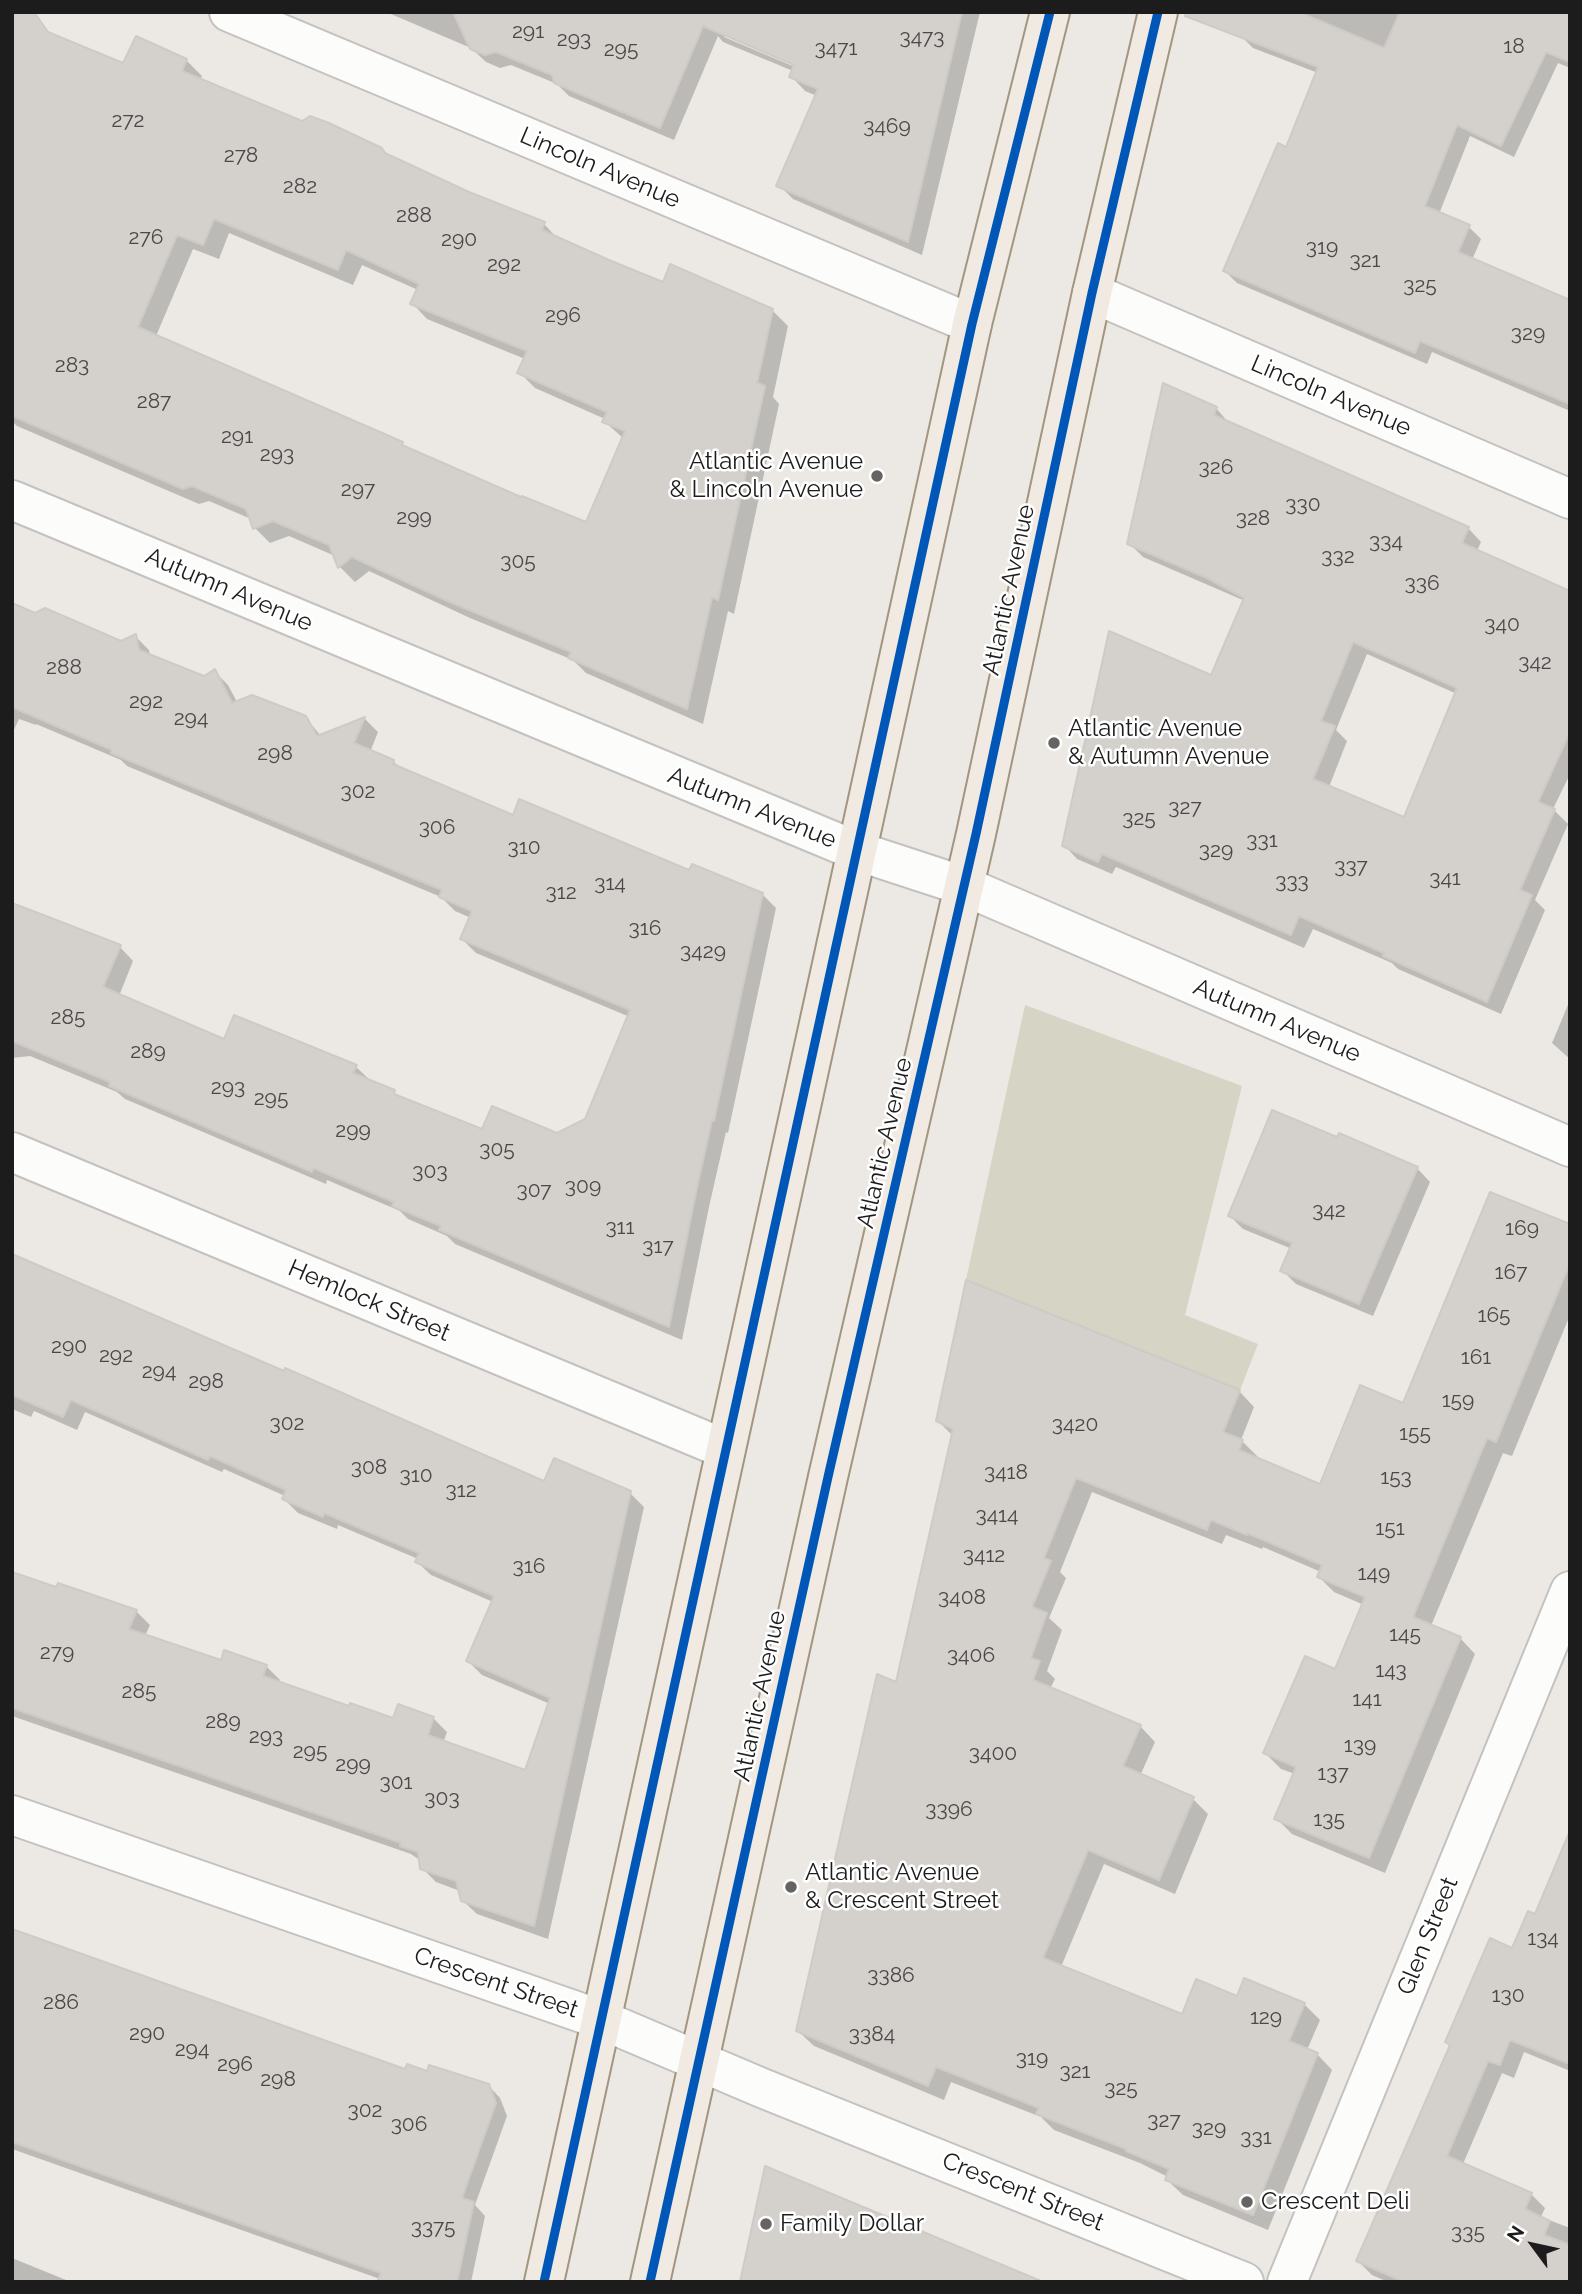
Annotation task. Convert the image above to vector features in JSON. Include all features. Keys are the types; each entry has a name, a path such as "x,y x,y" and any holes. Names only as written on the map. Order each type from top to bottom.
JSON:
{"main road":[{"path":"544,2282 972,324 1050,12"},
{"name":"Atlantic Avenue","path":"650,2282 831,1464 964,886 1092,293 1158,12"}],"street":[{"name":"Lincoln Avenue","path":"229,12 972,324"},
{"name":"Lincoln Avenue","path":"1092,293 1570,499"},
{"name":"Autumn Avenue","path":"12,500 857,851 964,886 1570,1147"},
{"name":"Hemlock Street","path":"12,1152 725,1449"},
{"name":"Glen Street","path":"1287,2282 1570,1591"},
{"name":"Crescent Street","path":"12,1815 602,2020 762,2088 1244,2282"}],"shaded area":[{"path":"1025,1005 1242,1086 1185,1315 1258,1344 1240,1390 966,1280"}],"building":[{"path":"12,12 34,12 48,32 123,63 136,36 187,59 182,71 302,121 310,116 329,123 382,148 385,153 469,192 545,222 542,230 609,260 663,282 670,264 773,309 757,383 765,386 718,600 712,597 687,709 568,658 571,652 452,603 352,557 338,568 329,545 273,521 253,529 246,509 192,486 183,489 12,416","holes":["214,219 338,270 346,250 419,284 410,304 527,351 517,373 607,412 602,422 625,431 586,522 521,497 402,445 403,442 138,327 177,235 203,245"]},
{"path":"453,12 962,12 908,242 776,186 818,89 789,77 794,65 703,26 660,128 554,83 552,75 496,52 485,55 470,49"},
{"path":"1186,12 1299,12 1384,48 1400,12 1570,12 1570,62 1546,52 1501,146 1457,125 1425,206 1470,225 1458,252 1570,300 1570,404 1420,341 1415,353 1223,271 1278,143 1286,147 1318,67 1185,16"},
{"path":"1163,383 1217,407 1214,415 1469,527 1462,543 1570,591 1570,732 1538,802 1555,809 1520,890 1532,895 1487,1002 1299,916 1291,935 1102,854 1098,862 1062,846 1109,631 1211,675 1244,598 1207,578 1127,544","holes":["1353,642 1457,688 1404,817 1313,779 1335,726 1321,721"]},
{"path":"12,603 35,613 45,608 121,641 136,634 139,650 204,676 215,669 232,703 252,695 296,712 306,716 317,736 365,717 354,743 394,760 393,764 513,815 519,799 689,870 692,864 763,893 696,1192 669,1327 439,1230 441,1226 392,1206 394,1202 313,1168 312,1172 109,1086 110,1082 12,1041 12,903 121,945 103,987 224,1039 234,1015 357,1065 353,1073 395,1090 394,1094 482,1129 492,1106 557,1133 585,1119 630,1010 460,939 472,911 439,897 442,890 111,753 112,750 12,707"},
{"path":"1272,1110 1337,1137 1339,1133 1418,1167 1359,1304 1280,1271 1292,1243 1228,1216"},
{"path":"1490,1192 1570,1224 1570,1263 1496,1442 1487,1438 1413,1617 1461,1637 1369,1858 1274,1819 1296,1767 1263,1753 1305,1656 1335,1669 1365,1597 1317,1577 1322,1565 1247,1533 1211,1520 1207,1530 1076,1478 1044,1558 1051,1561 1032,1607 1047,1613 1031,1658 1040,1661 1033,1680 1141,1725 1123,1766 1194,1797 1159,1880 1088,1850 1043,1958 1182,2014 1196,1979 1237,1996 1244,1978 1305,2003 1289,2041 1318,2053 1253,2215 1165,2180 1169,2169 1036,2114 1039,2108 936,2067 928,2086 796,2031 877,1674 896,1682 953,1429 936,1421 966,1280 1240,1390 1223,1432 1243,1440 1239,1450 1320,1484 1360,1385 1403,1403"},
{"path":"12,1254 284,1371 285,1368 544,1481 554,1458 631,1491 534,1926 461,1901 456,1881 420,1869 418,1852 400,1846 401,1843 12,1708 12,1572 56,1587 58,1583 137,1610 129,1629 221,1660 224,1650 267,1665 263,1676 349,1706 350,1703 393,1718 398,1704 434,1717 428,1735 525,1770 550,1698 466,1661 494,1596 415,1562 419,1553 324,1513 323,1517 282,1499 286,1490 210,1456 208,1460 71,1400 63,1417 12,1395"},
{"path":"1569,1833 1570,2064 1510,2040 1500,2065 1488,2061 1447,2156 1532,2193 1525,2209 1550,2221 1544,2235 1570,2245 1570,2282 1404,2282 1356,2261 1450,2045 1445,2042 1490,1938 1512,1948 1528,1911 1535,1914"},
{"path":"12,1929 405,2069 407,2064 427,2071 429,2065 489,2084 496,2103 462,2198 474,2202 457,2282 377,2282 381,2273 12,2142"},
{"path":"765,2166 1041,2281 1041,2282 740,2282"}],"cycle path":[{"path":"544,2282 972,324 1050,12"},
{"path":"650,2282 828,1477 976,834 1092,293 1158,12"}],"place":[{"name":"Atlantic Avenue & Lincoln Avenue","path":"877,476"},
{"name":"Atlantic Avenue & Autumn Avenue","path":"1054,743"},
{"name":"Atlantic Avenue & Crescent Street","path":"791,1887"},
{"name":"Crescent Deli","path":"1247,2202"},
{"name":"Family Dollar","path":"766,2224"}]}
